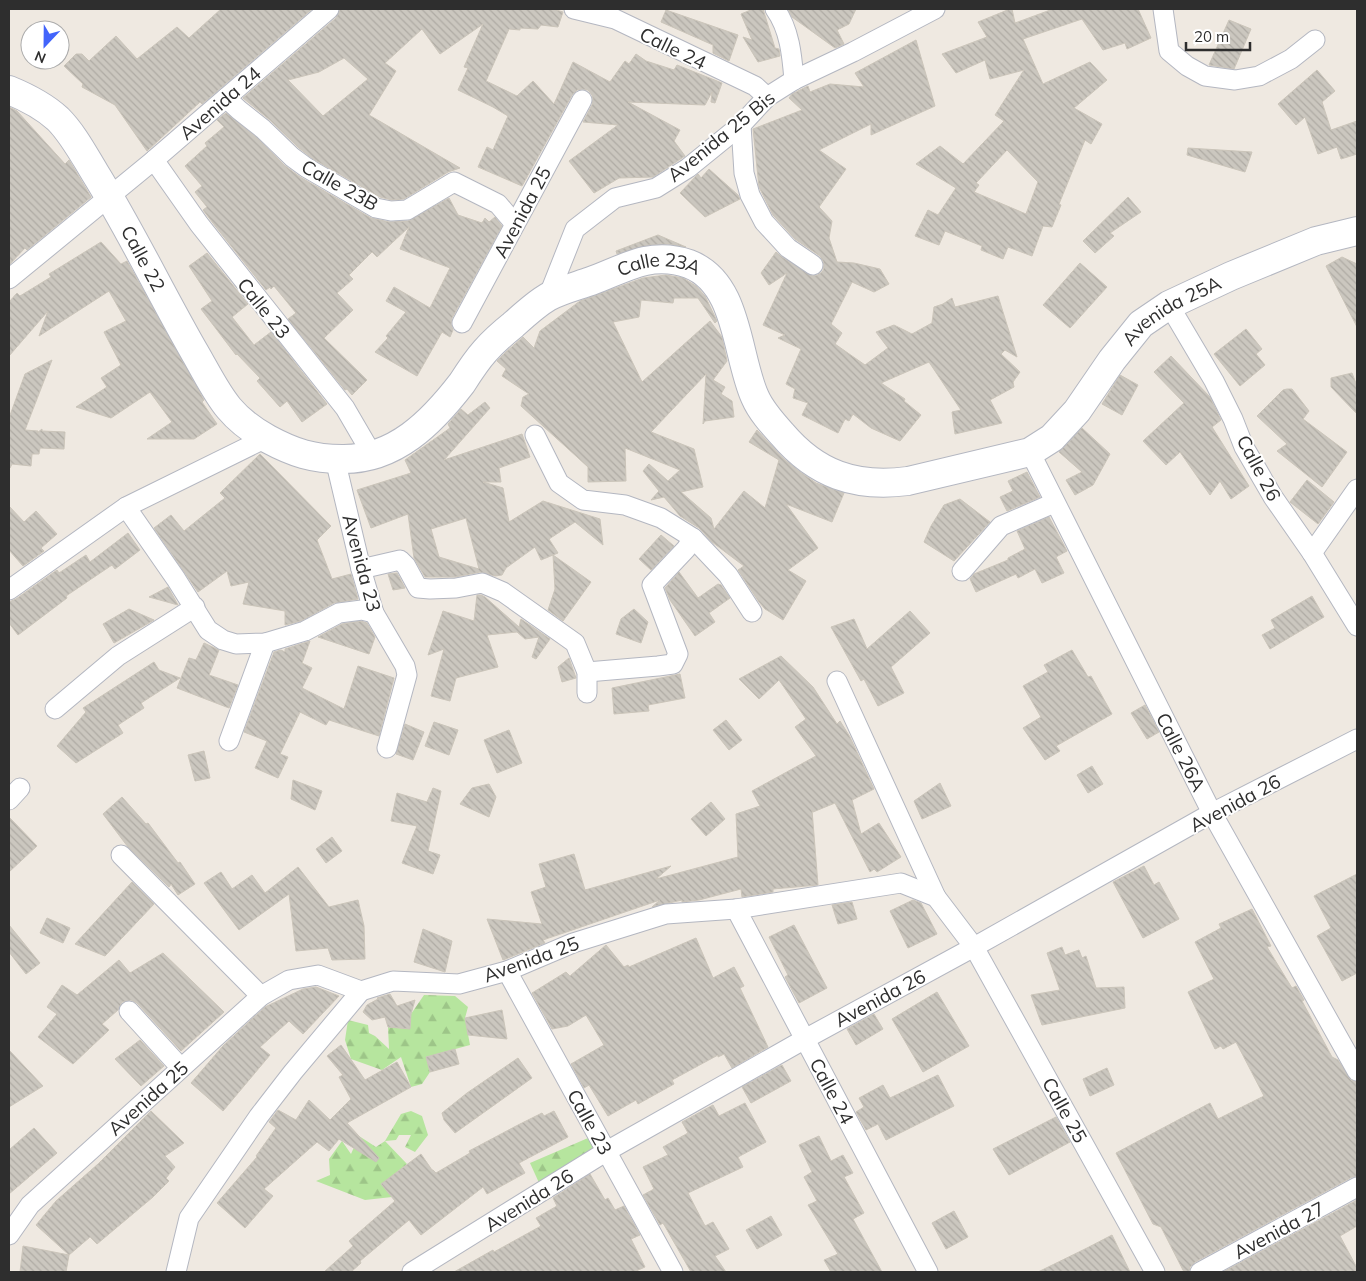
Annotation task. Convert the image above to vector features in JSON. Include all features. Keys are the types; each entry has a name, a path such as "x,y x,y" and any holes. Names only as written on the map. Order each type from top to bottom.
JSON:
{"main road":[{"name":"Calle 22","path":"9,90 28,98 59,120 79,147 110,197 168,307 225,406 244,425 266,438"},
{"name":"Avenida 25A","path":"1030,452 1052,438 1077,411 1112,360 1141,324 1169,305 1316,240 1357,231"},
{"name":"Calle 23A","path":"266,438 295,453 312,457 354,459 373,456 408,440 424,426 459,386 485,351 512,325 548,297 644,261 663,259 680,260 700,268 716,282 727,303 756,398 767,417 789,442 811,462 836,475 863,483 887,484 924,478 1030,452"}],"street":[{"name":"Avenida 24","path":"110,197 329,9"},
{"name":"Calle 24","path":"574,9 615,19 755,86 767,97"},
{"path":"775,9 782,18 792,53 794,80"},
{"name":"Avenida 25 Bis","path":"548,297 575,229 615,198 656,188 688,168 740,125 767,97 794,80 853,52 935,9"},
{"path":"1163,9 1169,51 1187,66 1205,76 1235,80 1258,76 1291,59 1315,40"},
{"name":"Calle 23B","path":"226,98 263,129 292,157 307,168 376,208 391,211 407,210 454,182 498,204 515,224"},
{"name":"Avenida 25","path":"462,323 582,100"},
{"path":"740,125 744,173 750,195 764,222 788,248 813,265"},
{"name":"Calle 23","path":"154,160 199,224 345,408 373,456"},
{"path":"9,279 110,197"},
{"name":"Calle 26","path":"1169,305 1214,382 1233,419 1244,447 1273,498 1312,553 1357,626"},
{"path":"535,435 559,483 583,500 625,505 662,518 693,538 728,575 752,612"},
{"path":"9,590 126,507 266,438"},
{"name":"Calle 26A","path":"1030,452 1212,814 1357,1071"},
{"name":"Avenida 23","path":"335,459 361,569 374,613 405,666 407,675 387,748"},
{"path":"1312,553 1357,489"},
{"path":"962,571 1001,526 1054,503"},
{"path":"126,507 195,607 208,630 223,640 236,644 265,643 305,631 339,614 362,610 374,613"},
{"path":"587,672 673,664 678,654 652,585 686,549 693,538"},
{"path":"361,569 400,560 406,566 418,588 430,590 456,588 482,583 503,592 576,643 587,672 587,693"},
{"path":"55,709 118,656 195,607"},
{"path":"229,741 265,643"},
{"path":"837,681 936,897 974,948"},
{"name":"Avenida 26","path":"412,1272 436,1266 606,1151 1212,814 1357,740"},
{"path":"121,855 261,996"},
{"name":"Avenida 25","path":"9,1235 30,1205 261,996 290,980 318,975 361,990 393,981 459,984 507,971 573,943 666,914 736,909 901,883 936,897"},
{"name":"Calle 24","path":"736,909 928,1272"},
{"name":"Calle 25","path":"974,948 1155,1272"},
{"name":"Calle 23","path":"507,971 673,1272"},
{"path":"176,1272 189,1218 298,1065 361,990"},
{"path":"129,1011 181,1068"},
{"name":"Avenida 27","path":"1200,1272 1357,1187"}],"green space":[{"path":"424,995 455,996 468,1007 465,1018 470,1045 426,1057 430,1072 422,1084 411,1087 401,1057 382,1070 351,1059 345,1040 348,1020 368,1025 369,1033 389,1049 388,1027 410,1029 411,1014"},
{"path":"411,1111 422,1116 428,1135 415,1152 405,1147 411,1135 399,1135 396,1140 385,1141 401,1114"},
{"path":"595,1135 607,1151 540,1185 530,1163"},
{"path":"359,1136 376,1147 385,1141 407,1164 382,1184 392,1197 365,1200 316,1181 330,1175 329,1159 342,1141 351,1154"}],"building":[{"path":"221,9 312,9 202,104 200,102 147,151 115,105 82,87 83,84 68,70 70,70 70,60 76,54 82,54 89,61 116,36 137,59 177,27 189,38"},
{"path":"340,9 553,9 563,12 558,27 541,25 538,29 509,29 486,81 517,96 533,81 554,104 573,62 610,82 625,61 629,64 636,54 646,61 674,70 677,65 722,83 715,103 711,102 712,92 705,105 628,102 680,130 674,141 685,156 653,177 619,178 594,193 569,161 618,125 583,122 593,99 588,90 577,90 572,95 522,186 478,167 487,147 493,150 508,116 458,90 468,68 464,67 483,24 440,54 422,29 385,63 396,71 369,115 460,168 448,172 404,199 392,200 380,197 313,159 243,98 336,18","holes":["344,58 368,79 323,116 288,80 319,72"]},
{"path":"753,9 763,9 775,48 779,49 780,56 758,62 743,37 752,40 741,14"},
{"path":"788,9 856,9 849,24 837,30 844,44 835,48 792,17"},
{"path":"1010,9 1012,9 1015,23 1053,9 1138,9 1151,38 1127,49 1125,43 1103,50 1082,19 1023,39 1043,84 1090,62 1107,80 1074,108 1102,124 1091,144 1085,140 1059,204 1061,205 1052,227 1043,226 1032,256 1008,247 1003,259 981,250 982,246 945,231 939,245 915,236 928,210 938,215 956,188 916,164 940,146 963,164 1004,121 995,115 1024,70 990,79 985,60 956,73 942,54 987,37 978,22","holes":["1007,150 1038,182 1026,214 974,192 979,185 976,183"]},
{"path":"666,10 738,35 729,61 713,53 713,45 661,22"},
{"path":"1229,20 1251,29 1234,69 1209,65"},
{"path":"916,40 935,106 871,135 871,124 819,150 846,169 819,207 832,221 829,238 837,262 854,263 880,269 889,284 874,292 852,282 831,324 842,333 835,344 865,365 888,348 876,332 894,325 912,334 932,323 934,307 952,298 955,307 998,296 1017,357 1005,350 1001,354 1020,372 1013,382 1014,387 990,400 1002,423 955,434 952,412 961,410 929,362 881,383 905,399 904,401 921,415 900,441 871,428 853,414 849,421 845,419 838,433 802,415 808,403 793,398 795,389 786,384 801,349 778,338 785,335 763,325 787,273 769,285 761,273 776,252 812,276 818,275 823,271 824,265 820,256 795,239 773,215 759,187 753,129 802,110 789,98 792,94 808,86 810,92 830,84 864,87 855,73"},
{"path":"1317,70 1335,91 1322,102 1331,130 1357,121 1357,154 1341,159 1337,147 1318,154 1305,117 1296,125 1278,104"},
{"path":"9,107 17,111 65,164 69,160 91,197 27,250 25,248 9,265"},
{"path":"226,113 300,177 371,218 389,222 408,221 449,198 458,215 482,223 485,218 489,222 495,217 502,226 452,318 453,330 450,337 442,332 417,376 375,352 388,338 386,336 406,312 386,301 394,287 430,308 450,268 400,249 409,227 377,257 372,252 349,275 353,279 337,293 353,310 324,338 367,380 352,395 347,389 345,390 288,319 296,313 274,286 266,290 203,210 207,207 195,192 202,186 185,166 207,146 205,143 224,127 217,120"},
{"path":"1188,148 1252,152 1245,172 1187,155"},
{"path":"709,169 740,199 705,217 680,193 698,174 701,178"},
{"path":"1128,197 1141,212 1110,233 1114,236 1095,253 1083,241"},
{"path":"658,235 686,247 668,244 649,245 617,254 616,251"},
{"path":"101,242 121,264 127,261 204,400 202,402 217,424 194,439 147,439 172,422 150,392 111,418 76,407 107,387 101,378 121,365 104,332 126,321 109,291 39,336 48,311 9,356 9,302 17,293 20,296 51,277 49,274"},
{"path":"207,253 248,304 232,317 254,345 271,332 327,404 302,422 287,401 280,407 257,381 260,378 236,355 201,309 212,301 189,266"},
{"path":"1342,257 1357,264 1357,327 1326,266"},
{"path":"1080,263 1107,287 1070,328 1043,305"},
{"path":"666,275 683,278 696,286 705,296 717,321 715,323 698,298 674,298 673,303 641,300 639,317 613,322 642,382 710,321 722,337 727,361 713,380 725,387 721,394 732,401 734,417 705,421 703,424 706,374 651,432 694,449 703,487 681,492 711,518 714,529 744,491 765,508 779,460 749,442 757,430 784,459 800,472 816,483 844,493 832,522 786,504 818,548 788,570 806,581 783,620 765,609 759,602 738,570 744,566 712,542 699,528 680,516 664,497 651,500 659,491 643,471 649,464 668,481 680,470 625,448 626,481 588,482 588,467 521,406 523,397 529,394 502,376 506,369 497,361 506,352 523,337 534,348 540,331 580,301 643,278"},
{"path":"1246,329 1262,349 1256,354 1265,365 1240,386 1214,354"},
{"path":"1171,356 1210,397 1221,420 1212,427 1249,486 1231,499 1220,481 1210,495 1180,452 1166,465 1143,441 1184,403 1154,372"},
{"path":"52,360 25,430 38,431 37,433 42,429 42,431 65,432 64,449 40,448 39,454 32,454 31,466 12,464 9,468 9,418 25,374"},
{"path":"1352,373 1357,386 1357,414 1331,387 1331,378"},
{"path":"1120,375 1138,385 1122,415 1102,404"},
{"path":"1292,389 1309,411 1303,419 1347,452 1322,487 1277,451 1287,444 1257,416 1283,390"},
{"path":"485,402 490,408 444,460 522,434 530,457 499,468 501,482 483,482 503,488 509,522 543,501 600,519 603,545 575,522 549,539 558,553 541,560 535,547 506,568 502,575 495,576 480,572 455,577 425,577 414,558 408,514 371,528 357,490 411,473 405,460 450,428 448,424 461,409 468,415","holes":["466,518 479,569 439,557 431,529"]},
{"path":"1082,428 1110,454 1093,485 1075,495 1066,480 1082,472 1059,452"},
{"path":"260,454 331,526 317,540 332,579 351,574 358,599 334,603 301,621 285,625 285,611 243,604 249,582 231,586 227,571 198,592 154,528 171,515 184,531 225,498 220,493"},
{"path":"1027,472 1040,497 1007,511 1000,497 1013,491 1008,481"},
{"path":"1307,480 1334,502 1318,524 1290,502"},
{"path":"960,499 990,522 954,561 924,542 944,505"},
{"path":"9,506 24,522 36,511 57,534 41,548 44,551 23,566 9,550"},
{"path":"1049,517 1067,551 1056,557 1064,573 1042,583 1035,569 1018,578 1016,574 976,592 970,579 974,574 1008,560 1008,558 1025,549 1026,551 1017,531"},
{"path":"128,533 140,550 115,569 112,565 66,596 67,598 18,635 9,623 9,602 57,570 59,573 86,555 90,562"},
{"path":"661,535 674,546 651,570 639,559"},
{"path":"553,555 591,582 563,621 548,610 555,589"},
{"path":"679,572 698,598 718,584 721,585 730,598 709,613 715,622 695,636 670,600 665,588"},
{"path":"397,573 405,588 393,590 388,574"},
{"path":"168,587 178,605 149,597"},
{"path":"477,595 485,597 519,627 521,619 550,639 536,659 532,657 539,637 525,639 517,632 487,635 498,667 456,678 450,701 431,696 444,649 428,655 443,611 474,621"},
{"path":"1312,596 1324,617 1270,649 1262,635 1275,628 1271,620"},
{"path":"129,609 154,620 114,643 103,624"},
{"path":"634,609 648,622 641,643 616,634 621,619"},
{"path":"910,611 930,633 891,667 904,693 878,706 864,679 861,681 831,627 854,619 867,649"},
{"path":"361,621 367,623 375,637 369,654 318,637 342,624"},
{"path":"310,641 302,663 312,668 302,688 344,709 358,666 394,678 379,736 329,720 326,725 300,712 280,754 288,757 278,778 255,768 267,741 244,732 274,652 281,650 285,652 285,649"},
{"path":"204,643 219,650 209,675 238,685 229,708 177,688 189,658 196,660"},
{"path":"1072,650 1088,677 1091,676 1112,714 1056,746 1060,751 1045,760 1023,728 1041,717 1023,686 1048,672 1044,665"},
{"path":"781,656 813,687 837,724 840,721 850,737 874,789 852,800 861,834 879,823 901,857 877,872 874,869 870,872 835,803 813,812 812,810 818,885 773,889 773,892 742,897 741,889 699,900 682,902 682,900 652,907 660,900 543,940 545,943 503,960 487,919 542,924 531,892 546,887 539,864 574,854 585,890 671,866 656,879 738,857 736,814 760,806 752,791 816,756 795,727 806,719 779,680 759,699 739,679"},
{"path":"569,658 576,678 562,682 558,667"},
{"path":"154,662 159,670 180,678 141,703 144,708 118,725 123,733 76,763 57,746 86,712 83,708"},
{"path":"680,674 685,698 648,705 649,711 614,714 612,688"},
{"path":"1145,705 1159,732 1147,739 1131,713"},
{"path":"726,720 742,740 729,750 713,730"},
{"path":"434,722 458,730 449,755 425,746"},
{"path":"405,724 424,732 413,760 396,754"},
{"path":"509,730 522,763 497,773 484,740"},
{"path":"204,751 210,778 195,781 188,755"},
{"path":"1092,766 1103,784 1088,793 1077,775"},
{"path":"293,780 322,791 315,810 291,799"},
{"path":"940,783 951,806 922,819 914,801"},
{"path":"489,784 496,797 489,817 460,804 472,788"},
{"path":"433,788 441,791 428,851 440,855 433,874 402,863 417,826 391,821 397,793 427,802"},
{"path":"122,797 146,824 148,823 178,863 180,862 195,884 178,895 171,884 169,887 128,847 103,814"},
{"path":"711,802 725,819 706,836 691,819"},
{"path":"9,817 37,846 9,872"},
{"path":"332,837 342,851 326,863 316,849"},
{"path":"1144,866 1154,885 1159,882 1179,919 1143,938 1113,882"},
{"path":"298,867 329,907 358,900 364,926 365,959 332,960 328,948 296,951 289,894 239,930 204,883 221,872 232,889 252,875 265,893"},
{"path":"1357,874 1357,973 1342,981 1317,936 1331,928 1314,896"},
{"path":"132,882 154,904 105,956 75,944"},
{"path":"913,900 921,903 937,934 908,948 890,911"},
{"path":"852,902 857,919 838,924 832,905"},
{"path":"1252,909 1271,946 1267,947 1292,988 1296,986 1332,1057 1338,1060 1351,1080 1357,1082 1357,1176 1195,1262 1190,1267 1189,1272 1184,1272 1161,1227 1153,1224 1116,1153 1210,1103 1218,1119 1264,1096 1236,1042 1223,1049 1221,1046 1215,1049 1188,992 1214,979 1195,942 1221,928 1219,924"},
{"path":"47,918 70,928 63,943 40,933"},
{"path":"9,925 40,963 26,974 9,952"},
{"path":"794,925 827,988 799,1003 785,977 788,975 769,937"},
{"path":"423,929 452,941 445,972 414,962"},
{"path":"696,938 713,978 734,967 744,986 740,988 768,1047 732,1068 724,1054 718,1057 718,1055 672,1080 674,1084 638,1104 636,1100 608,1116 589,1085 584,1088 571,1064 604,1045 586,1015 568,1026 552,1029 532,993 566,972 570,976 606,945 624,967 628,965 629,967"},
{"path":"1062,947 1065,955 1079,950 1082,958 1086,956 1096,988 1124,987 1125,1008 1042,1025 1031,995 1060,990 1047,953"},
{"path":"163,953 224,1012 181,1051 137,1003 131,1000 122,1002 118,1010 102,1024 109,1030 73,1064 38,1037 57,1014 47,1007 62,985 77,995 119,960 130,973"},
{"path":"316,987 339,996 303,1034 289,1021 260,1047 270,1055 223,1111 191,1083 223,1046 265,1007 303,989"},
{"path":"937,992 969,1046 923,1072 892,1019"},
{"path":"390,994 397,1006 415,1000 411,1014 410,1029 388,1027 385,1017 372,1020 363,1012 367,1005 377,998"},
{"path":"502,1010 507,1039 468,1035 465,1018"},
{"path":"874,1014 883,1029 856,1045 847,1029"},
{"path":"140,1040 164,1066 141,1086 115,1059"},
{"path":"341,1045 365,1080 397,1062 411,1087 347,1123 379,1158 376,1162 339,1139 329,1151 317,1142 264,1189 273,1196 245,1228 217,1203 257,1157 276,1128 269,1122 278,1110 296,1120 309,1100 330,1120 351,1099 339,1077 343,1075 327,1056"},
{"path":"455,1049 459,1064 430,1072 426,1057"},
{"path":"9,1050 43,1086 9,1107"},
{"path":"518,1058 532,1078 455,1133 444,1120 442,1113 467,1093"},
{"path":"782,1065 791,1081 751,1103 742,1087"},
{"path":"1107,1068 1114,1085 1090,1096 1083,1079"},
{"path":"938,1075 954,1106 886,1140 878,1124 866,1130 856,1112 864,1107 859,1098 883,1085 890,1098"},
{"path":"745,1103 766,1142 738,1157 743,1167 688,1193 705,1226 713,1222 729,1249 715,1256 726,1272 691,1272 663,1223 660,1225 643,1195 654,1189 643,1167 668,1155 663,1147 688,1133 682,1122 713,1105 719,1116"},
{"path":"151,1111 184,1143 165,1156 175,1167 166,1178 169,1181 153,1197 97,1244 90,1237 69,1255 36,1225 56,1201 98,1164"},
{"path":"554,1111 568,1137 519,1163 525,1173 487,1194 483,1187 421,1235 409,1220 360,1261 361,1263 351,1272 324,1272 353,1246 349,1241 395,1201 381,1184 421,1154 436,1173 470,1153 469,1151 518,1125 542,1113 544,1116"},
{"path":"1056,1117 1070,1142 1009,1175 993,1149"},
{"path":"34,1128 57,1153 9,1194 9,1150"},
{"path":"819,1136 831,1161 843,1155 853,1173 844,1177 864,1213 853,1219 882,1272 831,1272 824,1260 838,1254 808,1205 817,1201 804,1177 812,1172 799,1145"},
{"path":"590,1174 605,1200 608,1198 615,1210 624,1206 640,1235 631,1239 645,1267 634,1272 454,1272 541,1226 536,1218 557,1206 553,1198"},
{"path":"1357,1200 1357,1226 1340,1236 1357,1268 1357,1272 1223,1272"},
{"path":"954,1211 968,1237 946,1249 932,1223"},
{"path":"771,1216 782,1235 757,1249 746,1230"},
{"path":"1112,1235 1130,1272 1038,1272 1087,1248"},
{"path":"23,1246 69,1255 66,1272 20,1272"}]}
